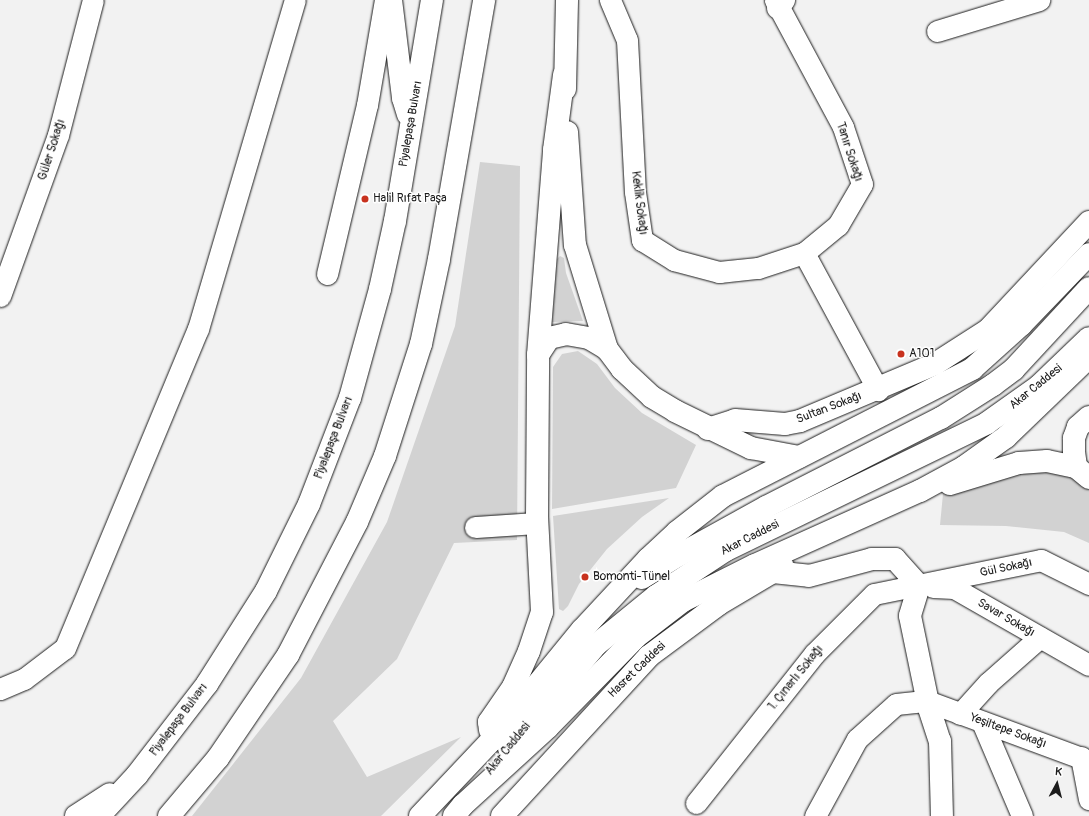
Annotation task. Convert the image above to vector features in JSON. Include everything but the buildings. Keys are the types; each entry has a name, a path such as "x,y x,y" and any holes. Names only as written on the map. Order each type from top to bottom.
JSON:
{"main road":[{"path":"391,0 403,98 412,125"},
{"name":"Piyalepaşa Bulvarı","path":"99,816 137,775 207,684 239,636 266,591 309,504 350,398 380,289 412,125 432,0"},
{"path":"169,816 218,758 256,706 288,655 357,522 385,456 421,344 440,259 484,0"},
{"path":"566,0 564,75 575,244 607,349 622,369 652,397 708,429 751,448 799,457"},
{"path":"491,742 489,722 513,687 535,638 542,612 538,522 538,355 554,150 564,75"},
{"path":"878,390 935,364 988,330 1089,222"},
{"path":"420,816 491,742 582,630 614,598 648,559 704,510 723,496 972,369 1021,325 1089,254"},
{"name":"Akar Caddesi","path":"614,598 712,536 941,418 993,385 1014,369 1089,288"},
{"path":"538,355 549,338 566,334 589,338 607,349"},
{"name":"Akar Caddesi","path":"458,810 596,646 656,596 726,550 986,424 1039,386 1089,338"},
{"path":"458,810 548,727 636,637 683,602 725,579 815,540 920,491 987,452 1033,414 1089,357"},
{"name":"Sultan Sokağı","path":"708,429 735,420 785,424 800,420 878,390"},
{"path":"1082,473 1074,438 1078,427 1089,417"},
{"path":"920,491 966,480 1019,463 1047,460 1082,473"},
{"name":"Hasret Caddesi","path":"508,814 648,656 719,604 793,560 815,540"},
{"path":"773,572 809,576 872,559 895,559 919,586 910,616 928,701 940,741 942,816"},
{"path":"76,816 137,775"}],"street":[{"name":"Güler Sokağı","path":"0,296 58,135 93,0"},
{"path":"0,689 24,680 65,648 198,329 295,0"},
{"path":"327,274 367,105 385,0"},
{"name":"Keklik Sokağı","path":"610,0 627,40 635,192 642,240 674,260 719,272 758,268 804,254"},
{"path":"937,31 1038,0"},
{"name":"Tanır Sokağı","path":"783,2 844,127 862,184 838,225 804,254"},
{"path":"804,254 878,390"},
{"path":"475,527 538,522"},
{"name":"Gül Sokağı","path":"919,586 1041,560 1089,584"},
{"name":"Savar Sokağı","path":"919,586 954,588 1089,665"},
{"name":"1. Çınarlı Sokağı","path":"696,803 814,654 858,607 874,594 919,586"},
{"path":"960,714 988,683 1040,637"},
{"path":"815,816 857,739 896,704 928,701"},
{"name":"Yeşiltepe Sokağı","path":"928,701 1085,759"},
{"path":"982,722 1022,816"},
{"path":"1085,759 1089,799"}],"shaded area":[{"path":"480,162 520,166 517,540 454,543 397,659 333,721 367,777 461,737 381,816 192,816 301,678 387,522 455,326"},
{"path":"560,256 564,258 566,273 583,321 552,322 557,259"},
{"path":"578,351 597,364 615,388 642,413 696,445 676,488 552,509 553,367 562,354"},
{"path":"1019,463 1089,478 1089,543 1064,532 1006,526 940,525 943,494 966,480"},
{"path":"669,498 642,517 607,549 579,584 568,606 563,611 559,609 553,516"}],"place":[{"name":"Halil Rıfat Paşa","path":"365,199"},
{"name":"A101","path":"901,354"},
{"name":"Bomonti-Tünel","path":"585,577"}]}
